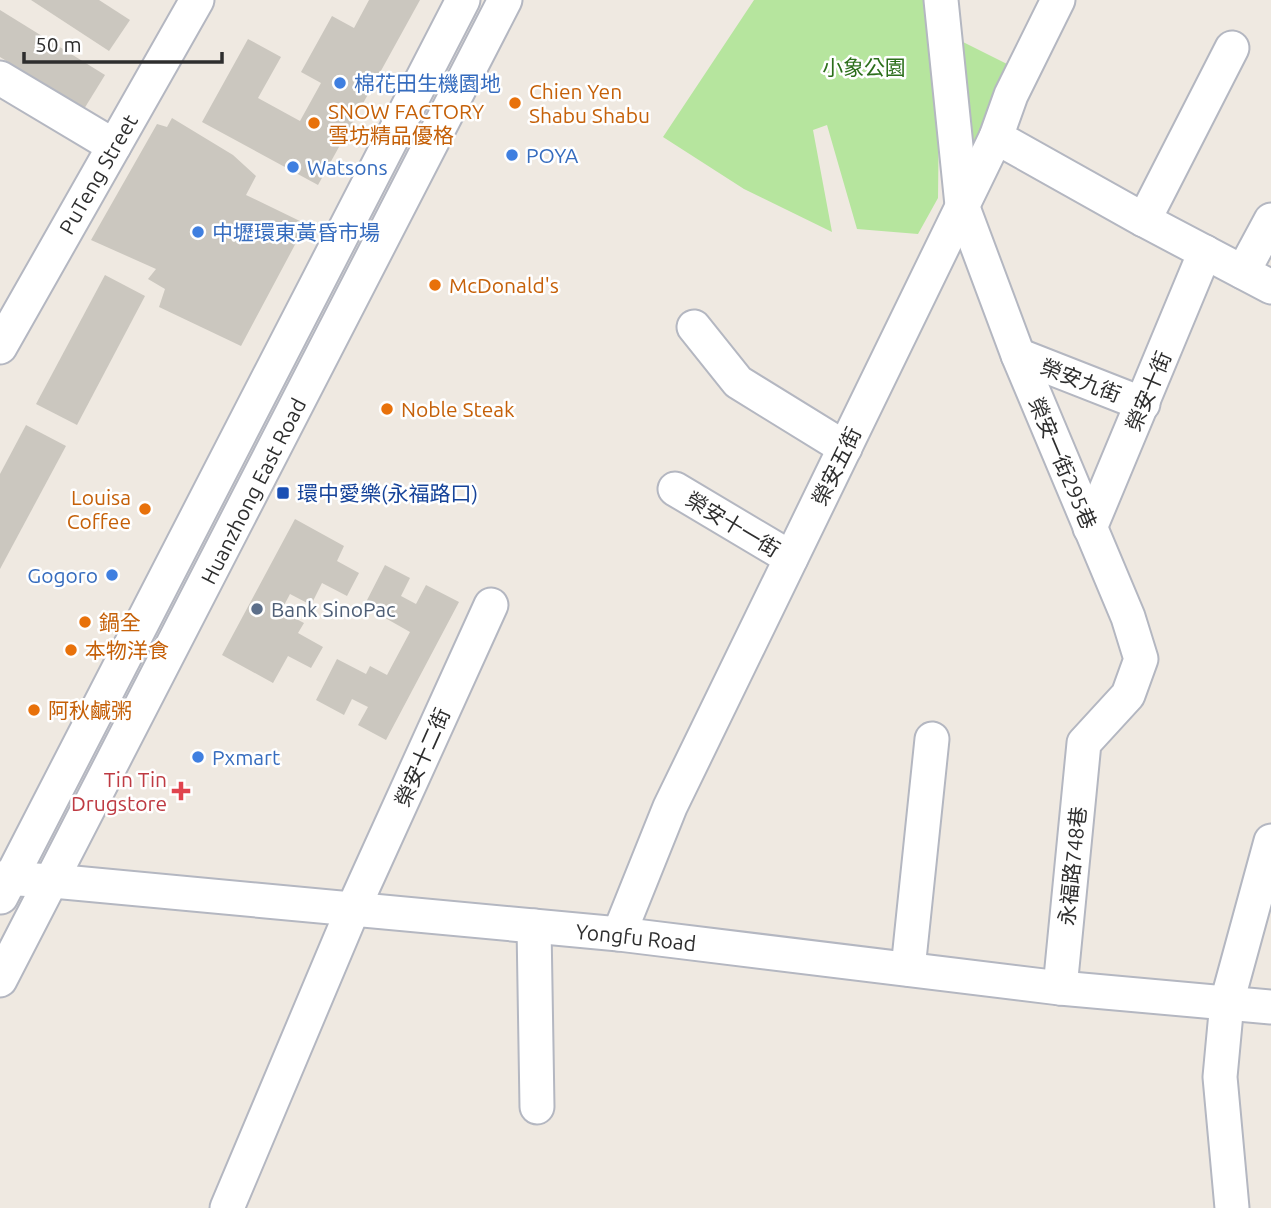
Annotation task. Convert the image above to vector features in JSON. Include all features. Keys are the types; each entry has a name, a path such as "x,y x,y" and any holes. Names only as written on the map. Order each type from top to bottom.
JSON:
{"street":[{"name":"Huanzhong East Road","path":"3,886 463,0"},
{"name":"Huanzhong East Road","path":"0,981 505,0"},
{"name":"榮安一街295巷","path":"941,0 962,205 1018,355 1128,617 1141,659 1128,695 1084,743"},
{"name":"PuTeng Street","path":"0,347 114,146 184,4"},
{"name":"榮安五街","path":"619,934 670,807 996,137 1046,4"},
{"path":"1144,220 1231,48"},
{"path":"0,78 114,146"},
{"path":"996,137 1257,280 1271,220"},
{"name":"榮安十街","path":"1090,528 1205,252"},
{"path":"694,327 738,382 845,448"},
{"name":"榮安九街","path":"1018,355 1143,404"},
{"name":"榮安十一街","path":"675,489 791,558"},
{"name":"榮安十二街","path":"227,1208 354,909 491,605"},
{"path":"908,970 932,738"},
{"name":"永福路748巷","path":"1060,988 1084,743"},
{"path":"1232,1208 1220,1077 1227,1002 1271,841"},
{"name":"Yongfu Road","path":"3,886 53,881 619,934 1060,988 1271,1007"},
{"path":"534,926 537,1107"}],"green space":[{"name":"小象公園","path":"754,0 926,0 939,105 938,198 918,234 857,229 827,125 813,130 832,232 744,189 663,137"},
{"path":"963,42 1017,69 965,190 955,51"}],"building":[{"path":"31,0 99,0 130,20 109,51"},
{"path":"369,0 420,0 318,185 202,122 248,39 281,57 258,98 300,121 321,83 301,72 332,16 354,28"},
{"path":"0,10 105,75 84,109 0,57"},
{"name":"中壢環東黃昏市場","path":"172,118 233,155 256,176 246,195 306,224 241,346 159,307 165,289 148,279 156,269 91,240 157,124 167,127"},
{"path":"105,275 145,296 77,425 36,404"},
{"path":"26,425 66,446 0,569 0,474"},
{"path":"295,519 344,546 337,561 359,573 347,596 322,583 311,605 290,594 281,611 304,623 298,633 323,647 311,668 288,656 273,683 222,655"},
{"path":"385,565 410,578 401,596 416,604 426,585 459,602 386,740 358,725 368,707 352,699 344,715 316,700 337,659 366,674 370,666 387,675 410,632 364,606"}],"place":[{"name":"棉花田生機園地","path":"340,83"},
{"name":"Chien Yen Shabu Shabu","path":"515,103"},
{"name":"SNOW FACTORY 雪坊精品優格","path":"314,123"},
{"name":"POYA","path":"512,155"},
{"name":"Watsons","path":"293,167"},
{"name":"中壢環東黃昏市場","path":"198,232"},
{"name":"McDonald's","path":"435,285"},
{"name":"Noble Steak","path":"387,409"},
{"name":"環中愛樂(永福路口)","path":"283,493"},
{"name":"Louisa Coffee","path":"145,509"},
{"name":"Gogoro","path":"112,575"},
{"name":"Bank SinoPac","path":"257,609"},
{"name":"鍋全","path":"85,622"},
{"name":"本物洋食","path":"71,650"},
{"name":"阿秋鹹粥","path":"34,710"},
{"name":"Pxmart","path":"198,757"},
{"name":"Tin Tin Drugstore","path":"181,791"}]}
